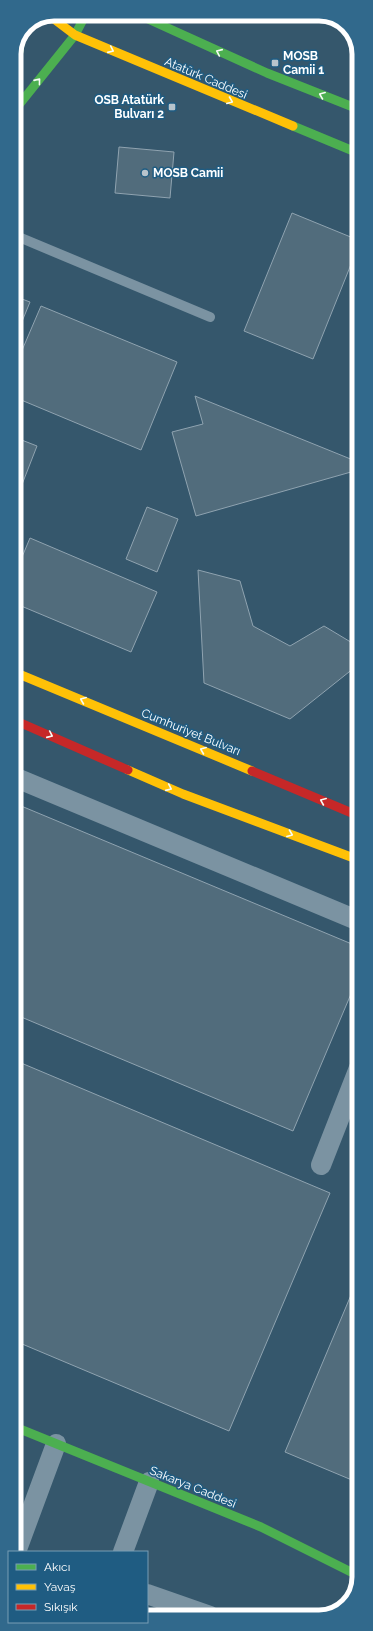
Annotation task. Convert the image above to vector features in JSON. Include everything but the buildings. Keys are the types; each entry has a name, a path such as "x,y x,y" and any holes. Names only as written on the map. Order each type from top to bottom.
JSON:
{"main road":[{"name":"Atatürk Caddesi","path":"57,21 75,34 184,82 352,151"},
{"path":"21,102 75,34 82,21"},
{"path":"152,21 260,70 352,108"},
{"name":"Cumhuriyet Bulvarı","path":"21,675 352,813"},
{"path":"21,723 183,794 352,857"},
{"name":"Sakarya Caddesi","path":"21,1429 261,1527 352,1572"}],"street":[{"path":"21,780 352,918"},
{"path":"321,1165 352,1086"},
{"path":"21,1534 56,1444"},
{"path":"123,1551 150,1482"},
{"path":"148,1594 193,1610"}],"lane":[{"path":"21,238 210,317"}],"traffic: fast":[{"path":"21,102 75,35 82,21"},
{"path":"152,21 267,73 352,107"},
{"path":"293,126 352,151"},
{"path":"21,1429 261,1527 352,1572"}],"traffic: slow":[{"path":"57,21 75,35 293,126"},
{"path":"21,675 252,771"},
{"path":"128,770 183,794 352,857"}],"traffic: jam":[{"path":"21,723 128,770"},
{"path":"252,771 352,813"}],"place":[{"name":"MOSB Camii 1","path":"275,63"},
{"name":"OSB Atatürk Bulvarı 2","path":"172,107"},
{"name":"MOSB Camii","path":"145,173"}]}
